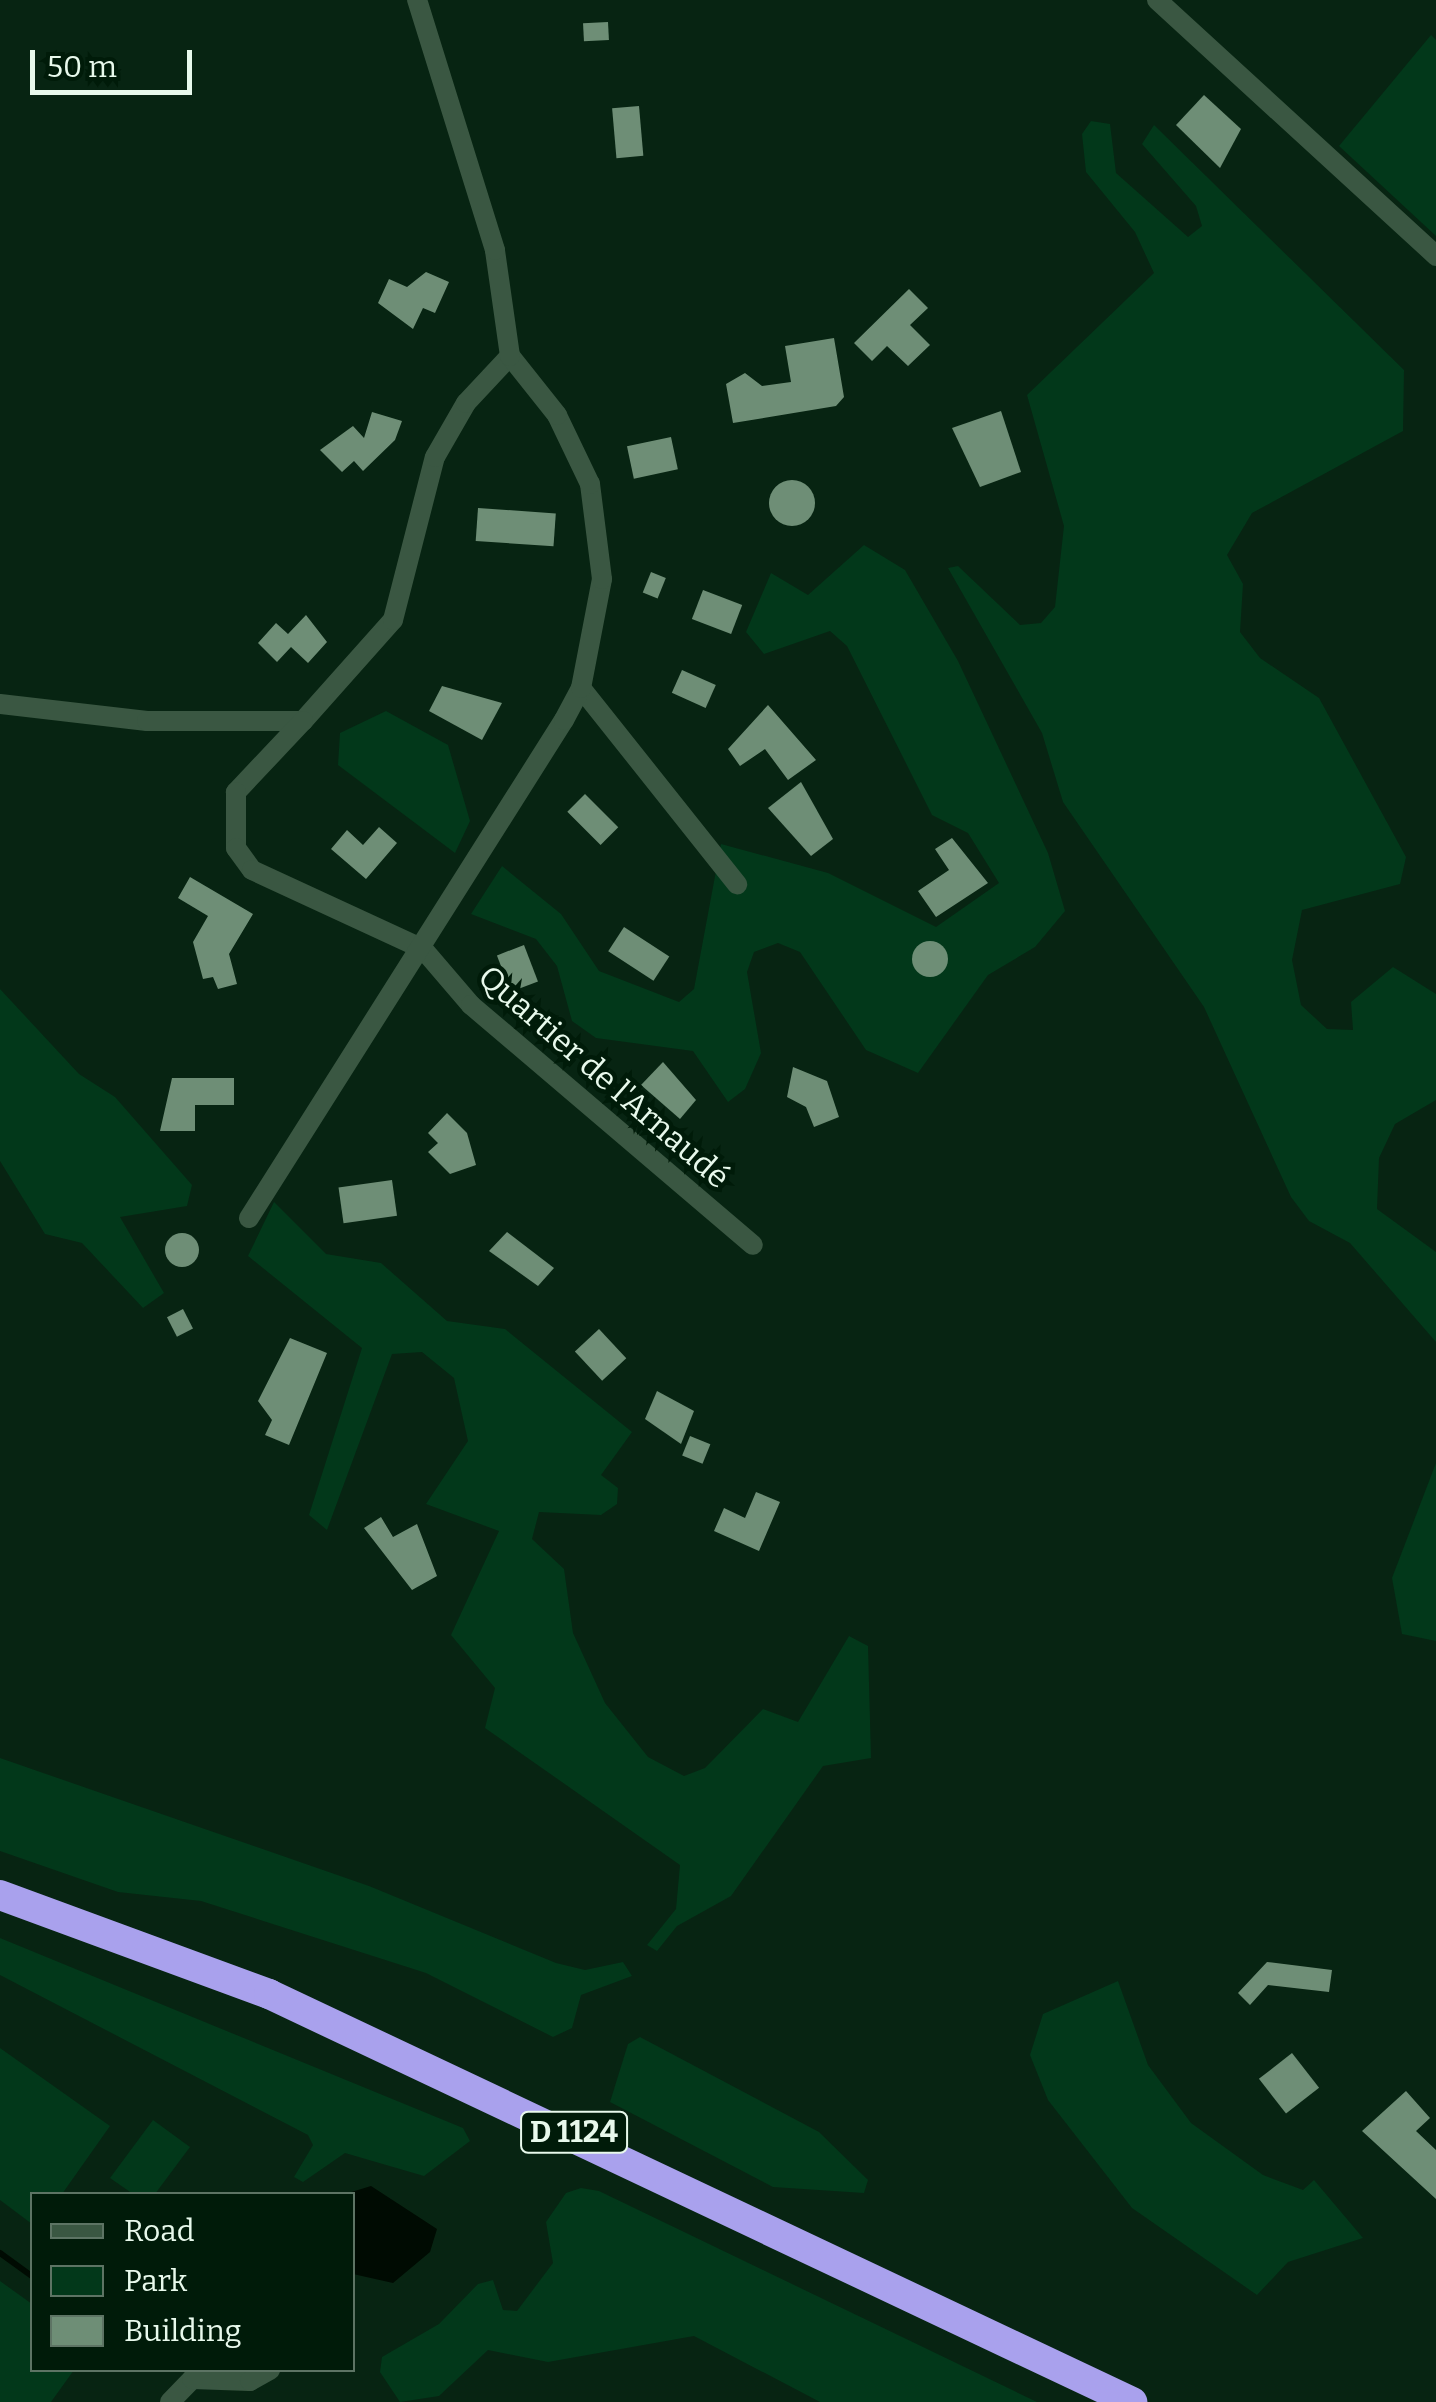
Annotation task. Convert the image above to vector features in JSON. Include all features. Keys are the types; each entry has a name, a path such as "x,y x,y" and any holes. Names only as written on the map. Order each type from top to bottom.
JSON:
{"highway":[{"name":"D 1124","path":"0,1895 270,1994 1132,2402"}],"street":[{"path":"249,1218 424,949 581,688 604,544 574,446 510,356 500,268 417,0"},
{"path":"1156,0 1436,256"},
{"name":"Quartier de l'Arnaudé","path":"510,356 466,403 435,457 393,620 236,792 236,848 275,883 424,949 471,1005 753,1245"},
{"path":"581,688 737,884"},
{"path":"0,704 148,720 303,721"},
{"path":"170,2402 192,2378 250,2381 266,2372"}],"green space":[{"path":"1431,35 1436,40 1436,236 1339,146"},
{"path":"1091,121 1110,124 1116,173 1188,237 1202,226 1196,206 1142,144 1154,125 1404,370 1403,431 1252,513 1227,555 1243,584 1240,632 1260,658 1319,698 1406,857 1400,884 1302,910 1292,960 1301,1005 1327,1029 1353,1030 1351,1002 1393,967 1436,994 1436,1100 1395,1124 1379,1158 1377,1209 1436,1252 1436,1342 1350,1243 1309,1221 1291,1197 1204,1007 1063,802 1042,733 948,568 958,566 1020,625 1041,623 1055,607 1064,526 1027,395 1154,273 1135,232 1086,172 1082,134"},
{"path":"864,545 905,570 958,661 1048,853 1065,911 1035,947 988,975 918,1073 866,1050 800,952 778,943 754,952 747,972 761,1053 745,1089 728,1102 693,1051 596,1038 572,1021 557,966 536,939 471,914 502,866 561,914 599,971 679,1002 694,989 721,844 828,873 936,927 999,883 968,833 932,815 847,646 830,631 764,654 746,632 771,573 808,595"},
{"path":"386,711 448,745 470,821 455,853 338,765 340,733"},
{"path":"0,989 79,1074 115,1097 192,1185 187,1206 120,1217 164,1293 143,1308 82,1243 45,1234 0,1161"},
{"path":"274,1202 326,1254 381,1263 447,1321 505,1329 632,1432 601,1475 618,1488 617,1504 601,1515 539,1512 532,1539 564,1569 573,1633 605,1703 648,1757 684,1776 705,1768 763,1709 798,1722 849,1636 868,1646 871,1758 823,1766 731,1896 677,1926 657,1951 647,1945 676,1909 680,1865 485,1728 495,1688 451,1635 499,1531 426,1504 468,1441 454,1378 422,1352 392,1354 327,1530 309,1515 362,1348 248,1256"},
{"path":"1436,1463 1436,1641 1402,1634 1392,1578"},
{"path":"0,1758 369,1886 556,1963 585,1970 623,1962 632,1976 581,1995 572,2028 553,2037 426,1973 201,1901 118,1892 0,1851"},
{"path":"0,1938 463,2128 470,2141 424,2176 345,2153 303,2182 294,2177 313,2145 308,2135 0,1975"},
{"path":"1118,1981 1148,2065 1191,2123 1263,2175 1303,2190 1314,2180 1363,2238 1288,2262 1257,2295 1132,2208 1048,2100 1030,2055 1043,2014"},
{"path":"640,2037 819,2132 868,2180 864,2193 773,2187 610,2102 628,2044"},
{"path":"0,2048 110,2126 63,2192 30,2192 30,2222 0,2200"},
{"path":"153,2120 190,2147 156,2192 130,2192 110,2178"},
{"path":"581,2188 599,2191 1037,2402 820,2402 694,2336 548,2362 488,2350 439,2396 400,2402 380,2372 382,2357 439,2324 478,2284 493,2280 503,2310 517,2311 553,2263 546,2222 566,2193"},
{"path":"0,2281 30,2303 30,2372 73,2372 51,2402 0,2402"}],"shaded area":[{"path":"371,2186 437,2229 430,2252 393,2283 355,2274 355,2192 352,2192"}],"building":[{"path":"608,22 609,40 584,41 583,23"},
{"path":"1204,95 1241,129 1220,168 1176,125"},
{"path":"639,106 643,156 616,158 612,108"},
{"path":"426,272 449,282 435,313 423,308 413,329 378,303 389,279 407,287"},
{"path":"909,289 928,308 910,325 930,345 908,366 887,346 872,361 854,343"},
{"path":"834,338 844,397 836,406 733,423 726,384 745,373 762,386 791,382 785,346"},
{"path":"1001,411 1021,472 980,487 952,428"},
{"path":"372,412 402,421 395,440 363,471 354,461 342,472 320,450 353,426 364,438"},
{"path":"671,437 678,469 634,479 627,446"},
{"path":"792,480 808,487 815,503 808,519 792,526 776,519 769,503 776,487"},
{"path":"478,508 556,513 554,546 476,541"},
{"path":"651,572 666,578 658,598 643,592"},
{"path":"703,590 742,605 731,634 692,619"},
{"path":"306,615 327,642 308,663 291,647 277,662 258,643 276,623 288,634"},
{"path":"682,670 716,685 706,708 672,693"},
{"path":"442,686 502,703 482,740 429,711"},
{"path":"768,705 816,760 788,780 765,749 740,766 728,749"},
{"path":"801,782 833,839 811,856 768,808"},
{"path":"585,794 618,827 601,845 567,812"},
{"path":"379,827 397,843 366,879 331,849 347,830 363,845"},
{"path":"952,838 988,883 936,917 918,891 949,870 935,849"},
{"path":"190,877 253,914 229,954 237,984 218,989 213,977 203,979 193,942 208,916 178,898"},
{"path":"624,927 669,956 653,981 608,951"},
{"path":"930,941 942,947 948,959 942,971 930,977 918,971 912,959 918,947"},
{"path":"524,945 538,981 511,992 497,955"},
{"path":"663,1062 696,1100 680,1119 641,1085"},
{"path":"793,1067 827,1081 839,1117 814,1127 806,1107 787,1097"},
{"path":"172,1078 234,1078 234,1105 195,1105 195,1131 160,1131"},
{"path":"447,1113 467,1133 476,1165 450,1174 428,1152 438,1143 428,1133"},
{"path":"392,1180 397,1216 344,1223 339,1188"},
{"path":"507,1232 554,1268 538,1286 489,1251"},
{"path":"182,1233 194,1238 199,1250 194,1262 182,1267 170,1262 165,1250 170,1238"},
{"path":"183,1309 193,1329 177,1337 167,1317"},
{"path":"599,1329 626,1358 602,1381 575,1352"},
{"path":"290,1338 327,1353 289,1445 265,1435 272,1420 258,1401"},
{"path":"657,1391 694,1411 681,1444 645,1419"},
{"path":"690,1436 710,1444 703,1464 682,1455"},
{"path":"756,1492 780,1502 759,1551 714,1531 724,1508 745,1518"},
{"path":"381,1517 393,1537 417,1524 437,1576 412,1590 364,1528"},
{"path":"1267,1962 1332,1970 1329,1992 1268,1985 1250,2005 1238,1993"},
{"path":"1292,2053 1319,2088 1286,2114 1259,2079"},
{"path":"1406,2091 1430,2118 1416,2131 1436,2150 1436,2199 1362,2131"}],"waterway":[{"path":"0,2253 30,2275"}]}
